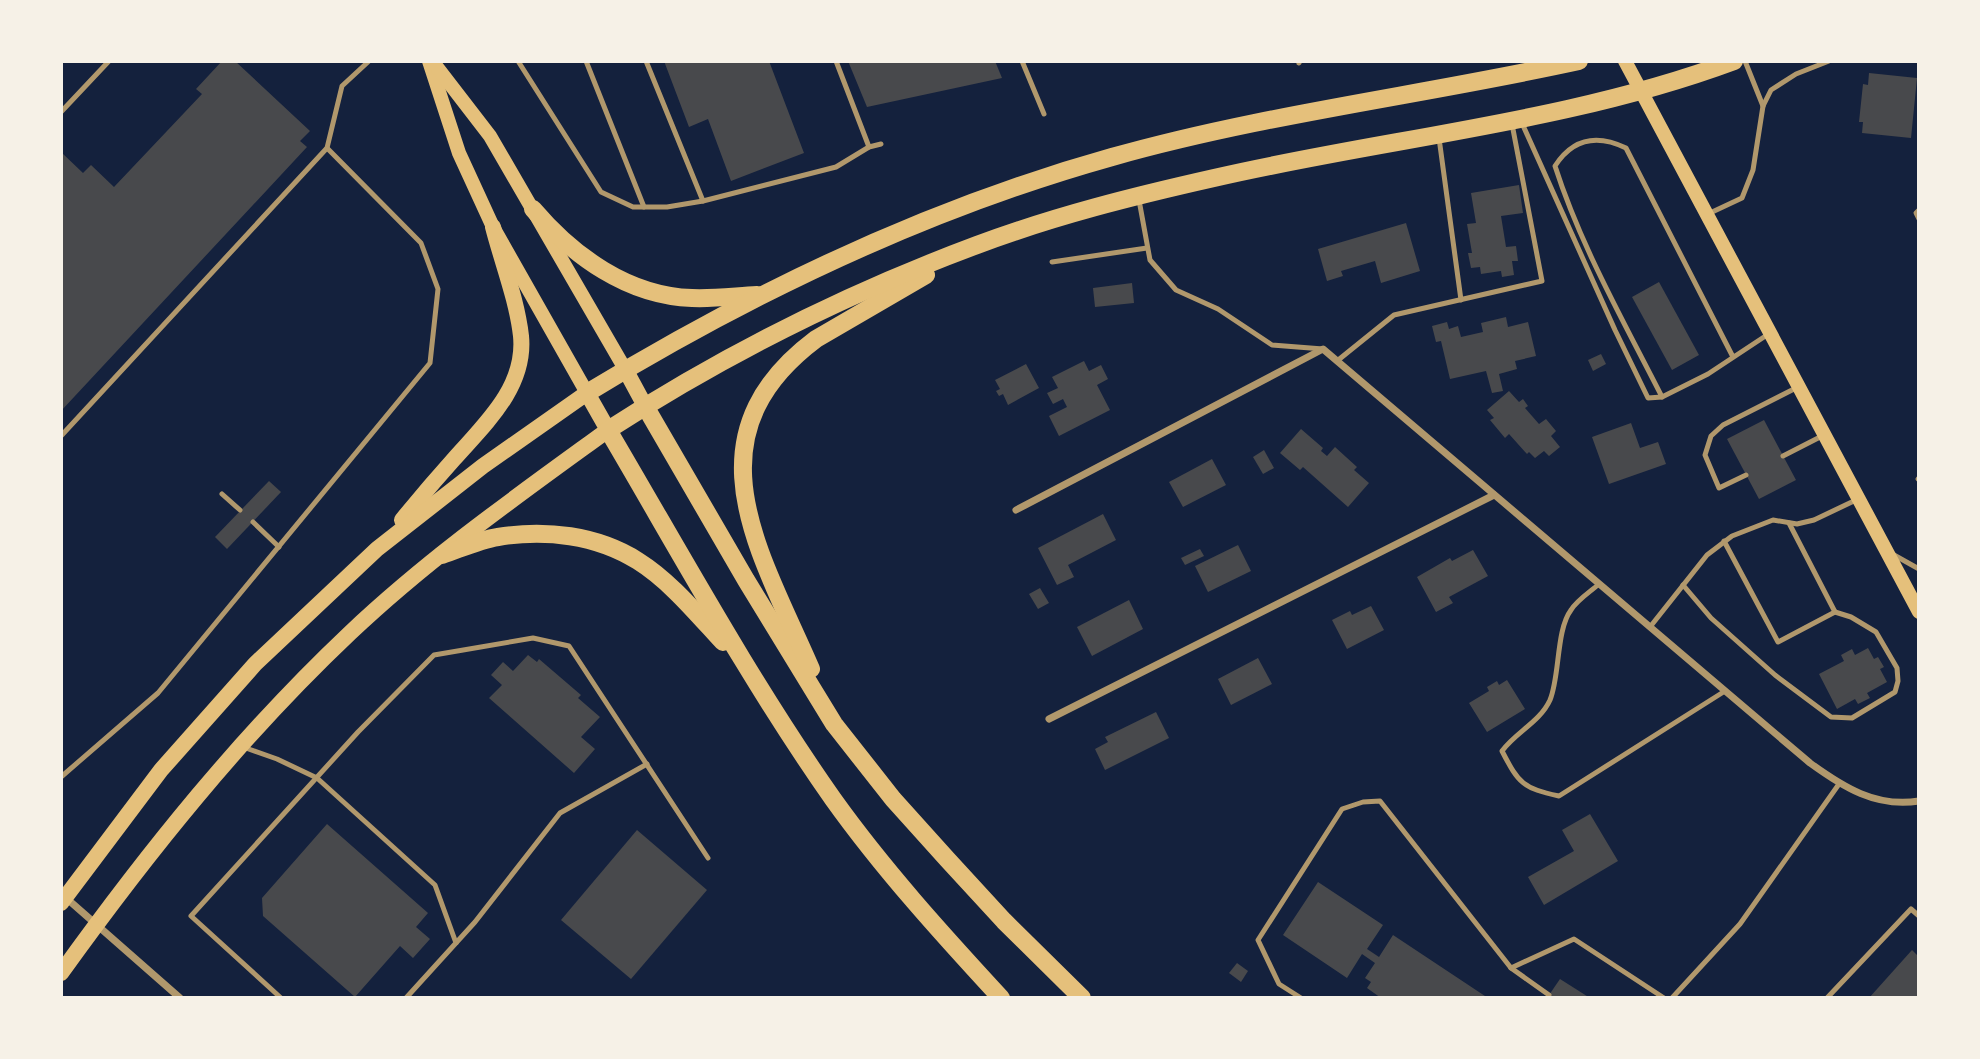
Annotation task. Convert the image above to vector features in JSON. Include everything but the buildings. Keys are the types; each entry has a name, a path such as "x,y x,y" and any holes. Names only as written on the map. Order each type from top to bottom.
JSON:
{"highway":[{"path":"587,393 625,369 764,295 884,237 960,205 1113,156 1226,129 1578,61"},
{"path":"1001,998 925,914 834,801 744,663 608,430 797,322 979,244 1138,196 1216,177 1641,92 1734,61"},
{"path":"533,209 554,234 585,259 605,272 647,290 692,298 764,295"},
{"path":"834,724 763,558 748,513 742,477 745,439 750,422 769,382 799,352 816,339 979,244"},
{"path":"645,407 834,724 893,799 947,859 1004,921 1082,998"},
{"path":"442,555 495,537 522,534 591,540 639,561 663,581 744,663"}],"main road":[{"path":"431,61 490,136 645,407"},
{"path":"61,973 192,801 240,746 349,634 496,512 608,430 493,227 459,153 431,61"},
{"path":"1625,61 1919,612"},
{"path":"377,549 487,423 500,406 517,372 521,357 521,337 493,227"},
{"path":"62,897 161,770 255,664 377,549 483,466 587,393"}],"street":[{"path":"1016,510 1323,349 1810,763 1839,783 1869,798 1901,804 1919,801"},
{"path":"1049,719 1494,495"},
{"path":"62,897 180,998"}],"lane":[{"path":"61,112 109,61"},
{"path":"61,436 327,148 342,86 369,61"},
{"path":"518,61 601,192 633,207 667,207 704,201 836,167 881,144"},
{"path":"586,61 644,207"},
{"path":"646,61 704,201"},
{"path":"836,61 869,148"},
{"path":"1022,61 1044,114"},
{"path":"1745,61 1763,106"},
{"path":"1707,214 1742,198 1753,170 1763,106 1770,90 1796,74 1829,61"},
{"path":"1336,361 1394,315 1542,281 1515,119"},
{"path":"1515,119 1648,398 1662,397 1708,374 1770,333"},
{"path":"1438,134 1461,300"},
{"path":"1662,397 1588,251 1555,166 1563,154 1576,145 1590,140 1610,140 1626,148 1733,358"},
{"path":"61,777 158,693 430,363 438,289 421,243 327,148"},
{"path":"1138,196 1150,260 1176,290 1218,309 1272,345 1323,349"},
{"path":"1919,210 1916,214 1919,219"},
{"path":"1052,262 1147,248"},
{"path":"1746,475 1719,488 1704,455 1711,436 1723,425 1798,387"},
{"path":"1783,456 1824,435"},
{"path":"222,494 240,510"},
{"path":"1650,627 1707,555 1732,536 1773,520 1797,524 1814,520 1858,499"},
{"path":"253,522 279,547"},
{"path":"1789,523 1835,612"},
{"path":"1683,585 1711,618 1775,675 1831,717 1852,718 1895,692 1897,668 1877,632 1851,617 1835,612 1778,642 1724,541"},
{"path":"1886,550 1919,569"},
{"path":"1599,584 1570,610 1550,699 1542,714 1511,739 1502,751 1516,778 1533,791 1559,796 1725,691"},
{"path":"281,998 191,916 358,732 434,655 533,638 569,646 708,858"},
{"path":"240,746 277,759 317,778 435,885 456,943"},
{"path":"406,998 456,943 560,813 647,764"},
{"path":"1672,998 1740,924 1839,783"},
{"path":"1301,998 1279,984 1258,940 1342,809 1363,802 1380,801 1511,968 1549,995"},
{"path":"1827,998 1911,909 1919,916"},
{"path":"1511,968 1574,939 1664,998"}]}
